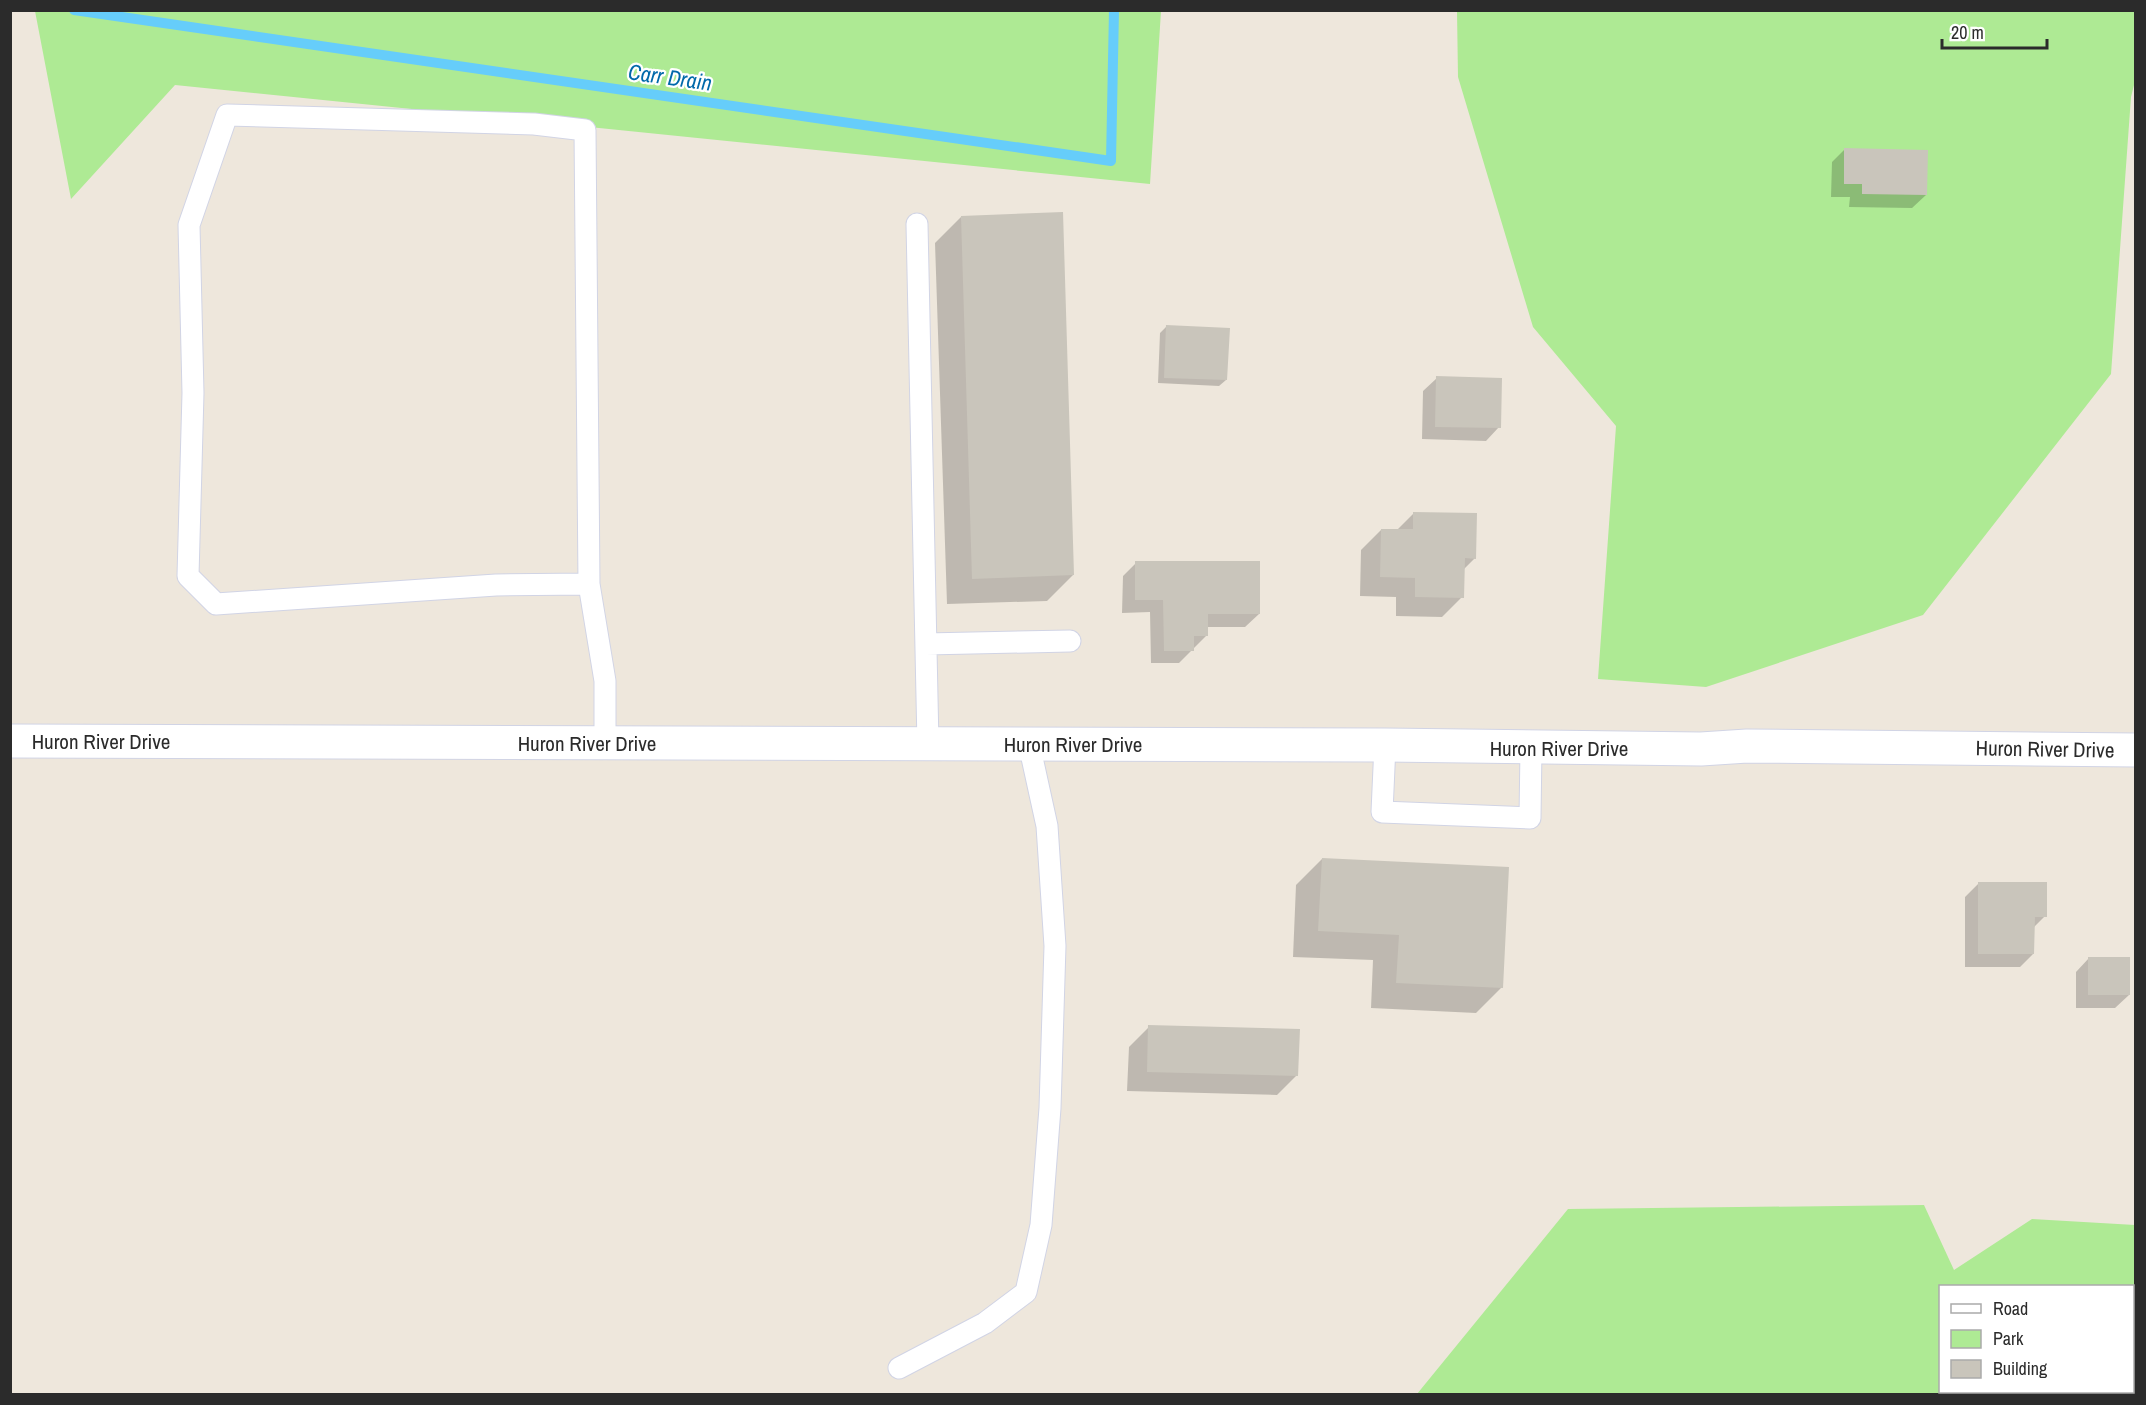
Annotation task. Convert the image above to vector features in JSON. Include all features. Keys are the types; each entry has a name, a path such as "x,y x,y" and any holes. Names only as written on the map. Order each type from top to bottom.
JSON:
{"street":[{"name":"Huron River Drive","path":"10,741 1029,744 1701,749 1747,746 2136,750"}],"lane":[{"path":"589,584 496,585 216,604 188,576 193,393 189,225 227,115 534,124 585,129 589,584 605,681 605,743"},
{"path":"917,224 928,744"},
{"path":"926,644 1070,641"},
{"path":"899,1368 985,1323 1026,1292 1041,1225 1050,1108 1055,945 1047,826 1029,744"},
{"path":"1385,746 1383,812 1530,818 1531,748"}],"green space":[{"path":"35,11 1161,11 1150,184 175,85 71,199"},
{"path":"1457,11 2135,11 2135,81 2131,97 2111,374 1923,615 1706,687 1598,679 1616,426 1533,327 1458,77"},
{"path":"1924,1205 1954,1270 2032,1219 2135,1225 2136,1317 2134,1322 2134,1285 1939,1285 1939,1393 2116,1394 1417,1394 1568,1209"}],"building":[{"path":"1844,148 1928,150 1927,195 1862,194 1862,184 1844,184"},
{"path":"1063,212 1074,575 972,579 961,216"},
{"path":"1166,325 1230,328 1227,380 1164,378"},
{"path":"1436,376 1502,378 1501,428 1435,427"},
{"path":"1413,512 1477,513 1476,559 1465,558 1464,598 1415,597 1415,578 1380,577 1381,529 1413,529"},
{"path":"1135,561 1260,561 1260,614 1208,614 1208,636 1194,636 1194,651 1164,651 1163,600 1135,600"},
{"path":"1322,858 1509,867 1503,988 1396,983 1399,935 1318,931"},
{"path":"1978,882 2047,882 2047,917 2035,917 2034,954 1978,954"},
{"path":"2088,957 2130,957 2130,995 2088,995"},
{"path":"1148,1025 1300,1029 1298,1076 1147,1072"}],"waterway":[{"name":"Carr Drain","path":"74,10 1111,161 1114,10"}]}
